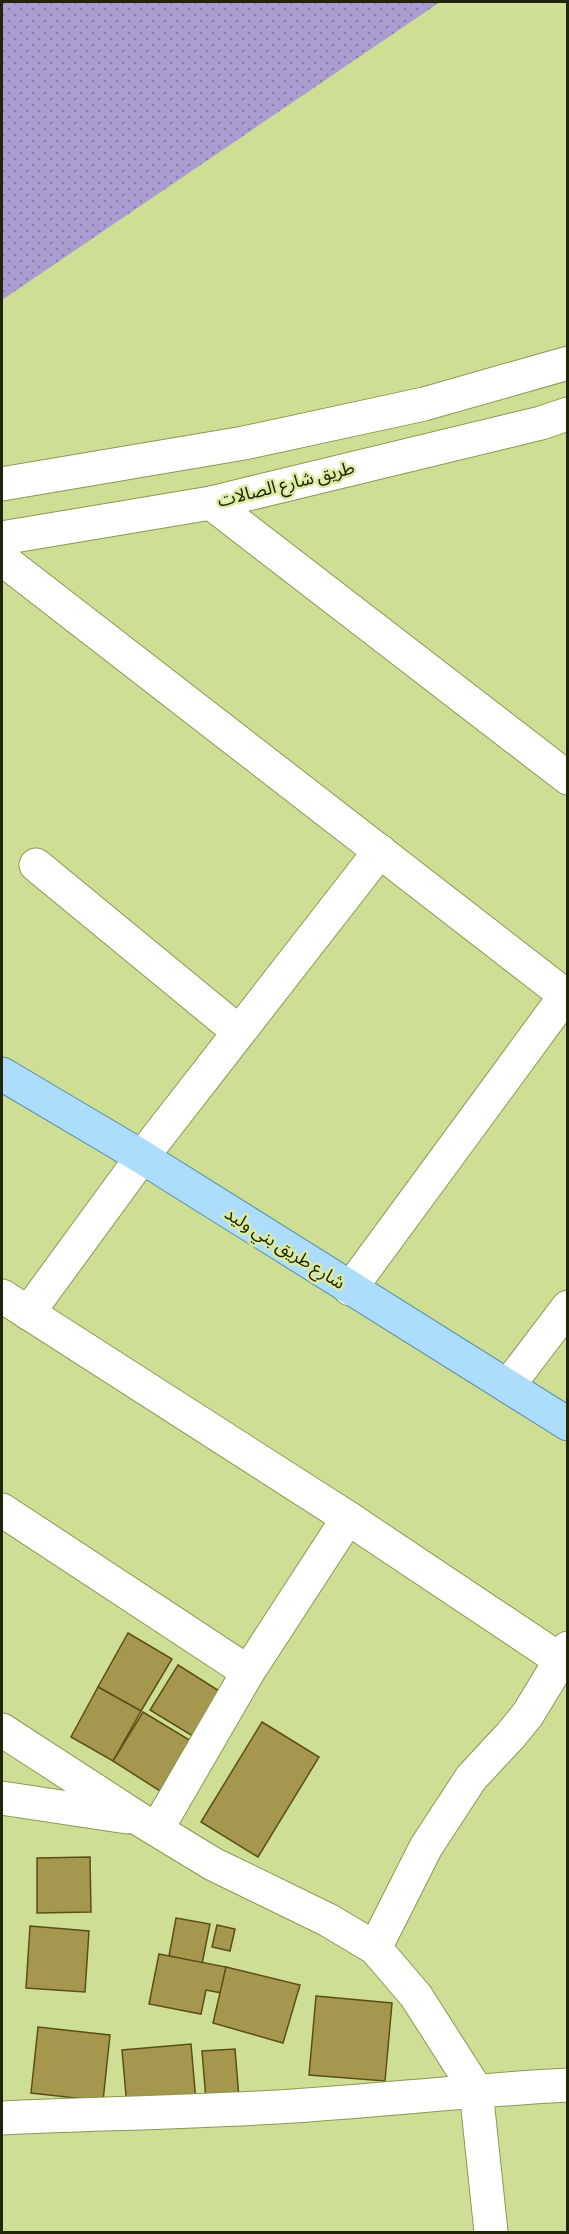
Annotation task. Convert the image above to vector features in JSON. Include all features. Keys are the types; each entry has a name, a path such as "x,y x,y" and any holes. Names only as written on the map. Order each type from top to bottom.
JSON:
{"main road":[{"name":"شارع طريق بني وليد","path":"5,1084 142,1157 567,1424"}],"street":[{"path":"2,484 255,441 424,404 567,363"},
{"name":"طريق شارع الصالات","path":"2,538 211,503 541,423 567,414"},
{"path":"211,503 567,778"},
{"path":"2,559 566,994 350,1289"},
{"path":"375,1948 426,1847 471,1778 511,1736 528,1714 563,1654 15,1304 142,1157 380,851"},
{"path":"36,865 239,1032"},
{"path":"508,1386 567,1307"},
{"path":"2,1510 248,1672"},
{"path":"148,1824 348,1518"},
{"path":"2,1730 213,1864 328,1920 375,1948 416,1996 476,2090 491,2232"},
{"path":"2,1798 148,1824"},
{"path":"2,2118 278,2107 476,2090 567,2085"}],"shaded area":[{"path":"2,2 440,2 2,300"}],"building":[{"path":"128,1633 172,1659 141,1711 98,1687"},
{"path":"178,1665 224,1694 196,1738 150,1710"},
{"path":"98,1687 141,1711 113,1761 71,1737"},
{"path":"143,1712 191,1741 160,1791 113,1761"},
{"path":"262,1722 319,1757 258,1857 201,1822"},
{"path":"90,1857 91,1912 37,1913 37,1858"},
{"path":"176,1918 210,1924 202,1964 169,1956"},
{"path":"217,1925 235,1929 230,1951 212,1947"},
{"path":"30,1926 89,1931 85,1992 26,1988"},
{"path":"159,1954 226,1967 222,1993 206,1990 201,2014 149,2004"},
{"path":"226,1967 300,1985 283,2043 213,2023"},
{"path":"316,1996 392,2003 385,2081 309,2075"},
{"path":"38,2027 110,2035 103,2101 31,2093"},
{"path":"191,2044 196,2102 127,2107 122,2050"},
{"path":"235,2049 239,2098 206,2100 202,2051"}]}
